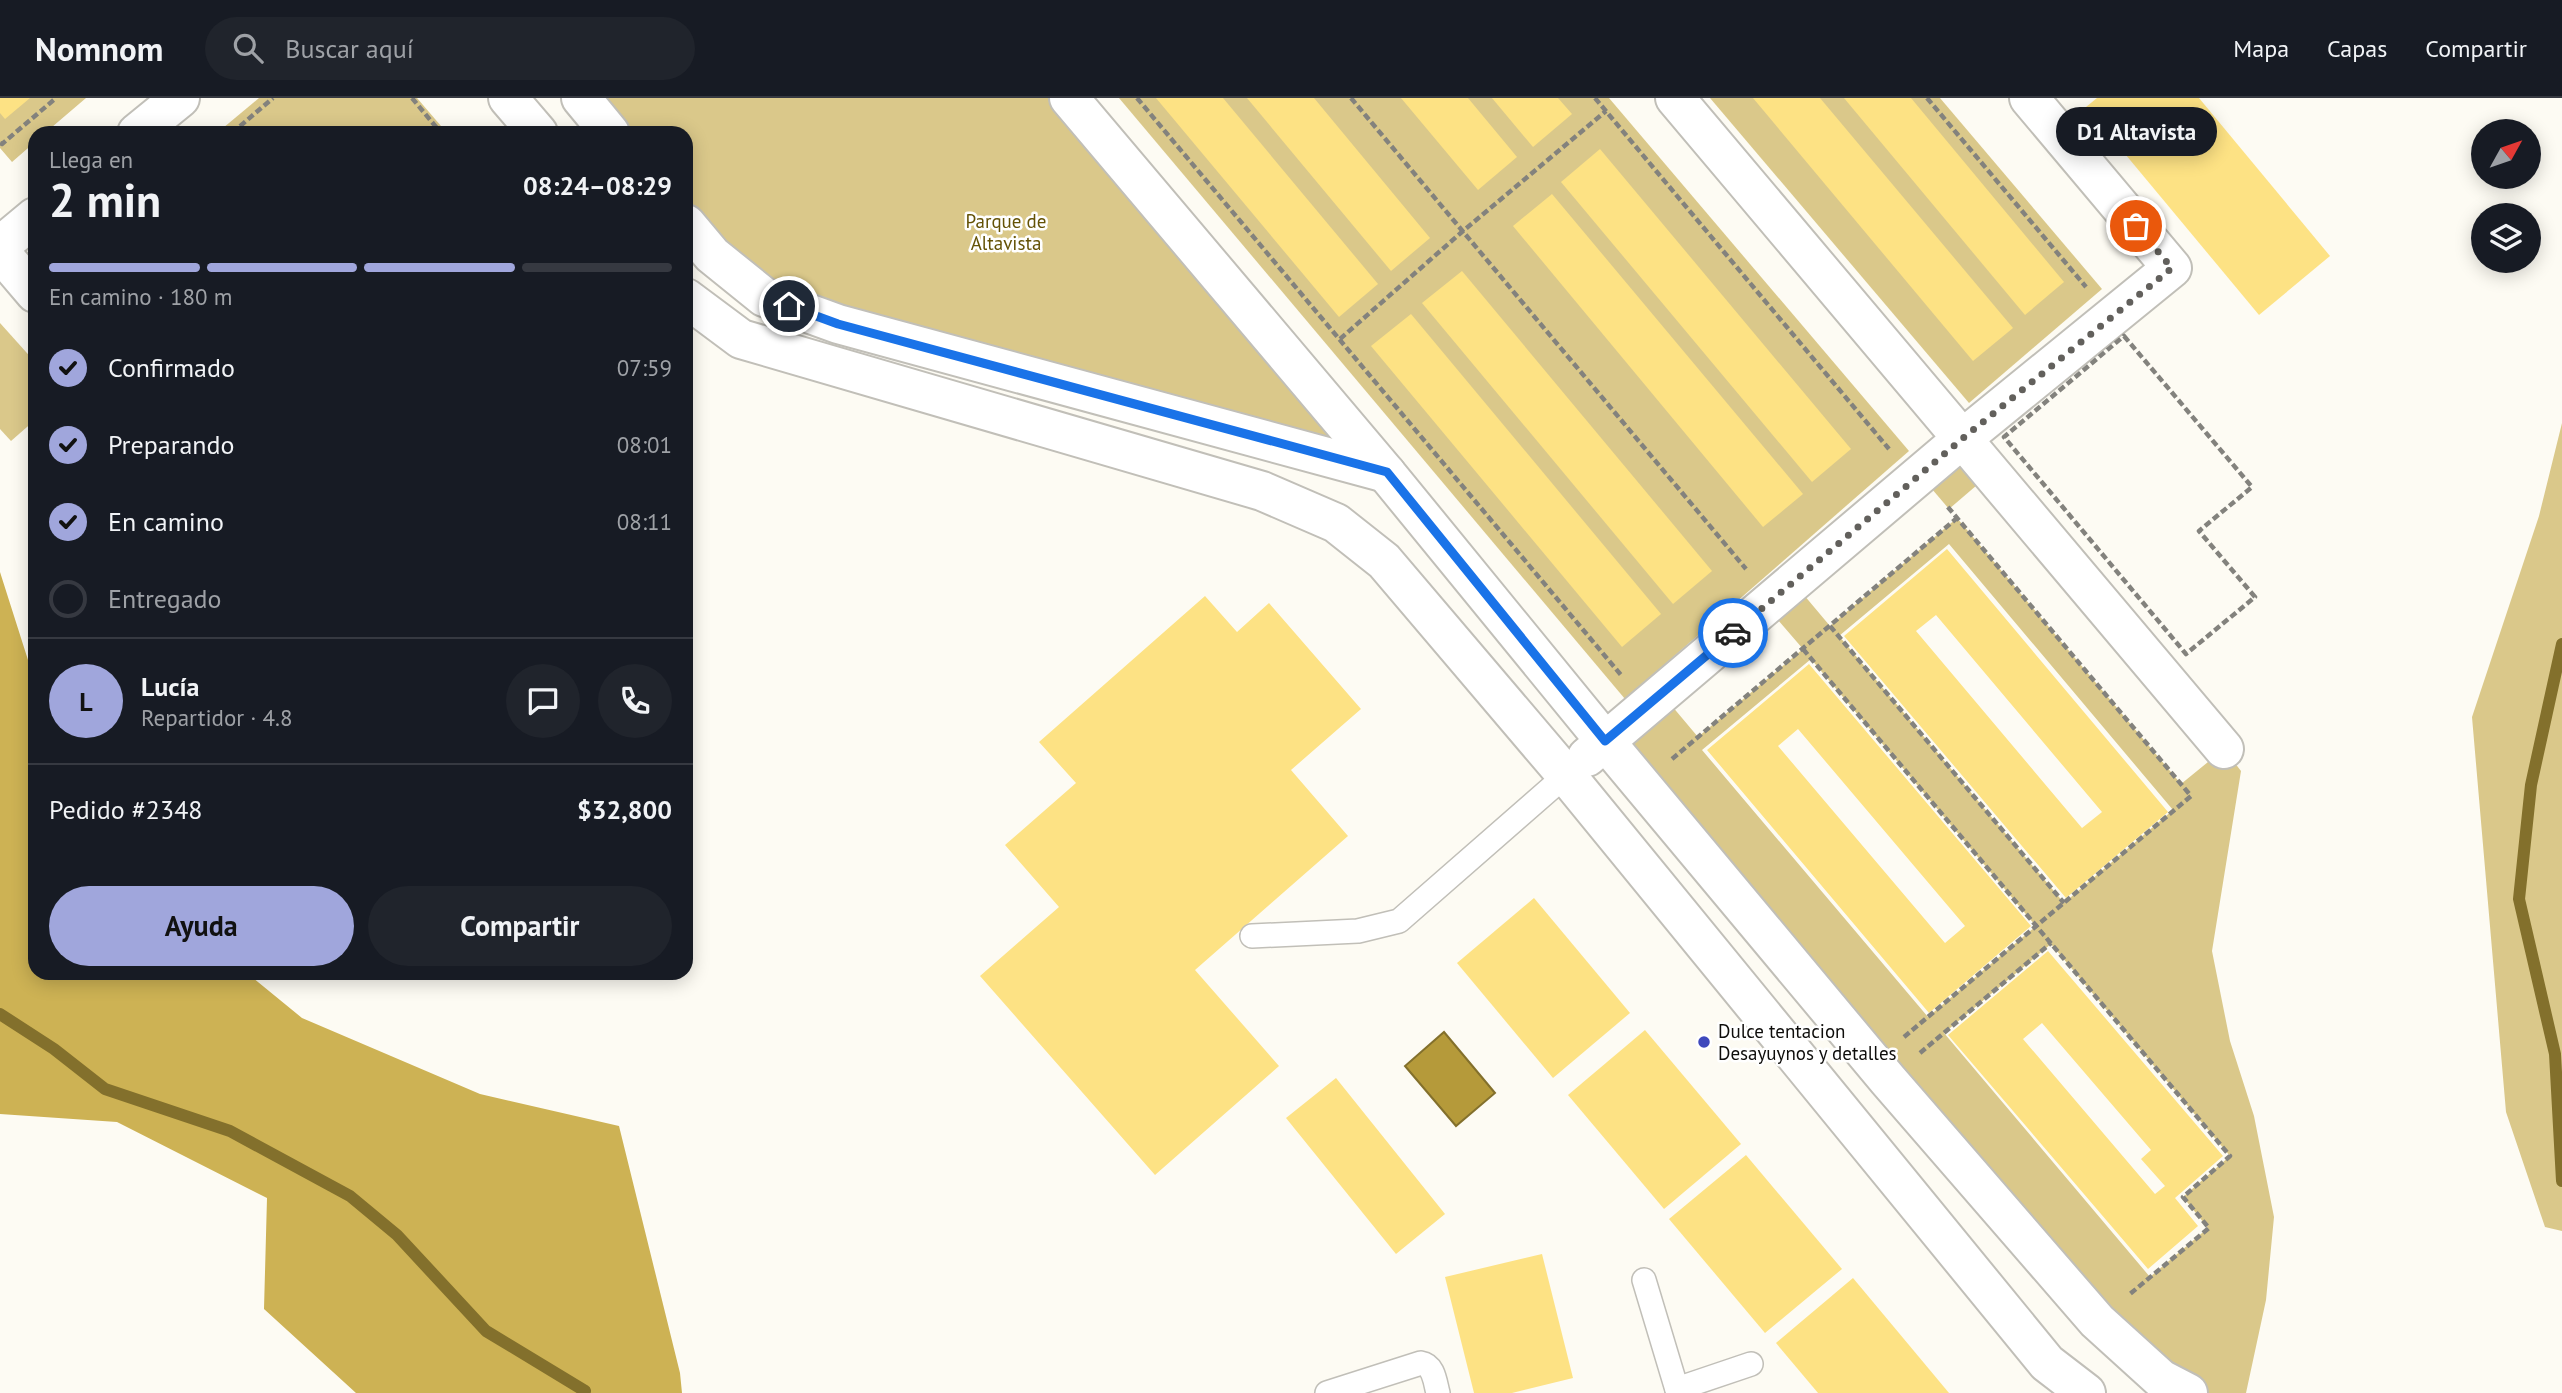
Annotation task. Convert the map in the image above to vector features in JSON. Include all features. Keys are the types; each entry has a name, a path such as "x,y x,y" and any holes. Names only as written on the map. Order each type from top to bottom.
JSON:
{"street":[{"path":"146,126 180,98"},
{"path":"508,98 532,126"},
{"path":"581,98 604,126"},
{"path":"1069,98 1387,472 1605,741 1888,1080 2097,1321 2161,1379 2188,1393"},
{"path":"1675,98 2224,749"},
{"path":"1566,775 1962,439 2172,268 2029,98"},
{"path":"0,246 28,223"},
{"path":"693,232 712,255 764,298 838,324 1387,472"},
{"path":"0,252 28,285"},
{"path":"693,303 741,339 1262,491 1336,523 1384,561 1566,775 2055,1378 2086,1393"}],"lane":[{"path":"1252,936 1358,931 1399,921 1566,775"},
{"path":"1644,1280 1678,1391 1751,1364"},
{"path":"1327,1393 1421,1363 1427,1364 1431,1369 1438,1393"}],"path":[{"path":"0,143 56,98"},
{"path":"240,126 273,98"},
{"path":"412,98 436,126"},
{"path":"1138,98 1621,675 1631,666"},
{"path":"1351,98 1746,570"},
{"path":"1595,98 1890,449 1880,458"},
{"path":"1927,98 2087,288"},
{"path":"1340,339 1606,111"},
{"path":"2124,337 2252,487 2199,531 2255,597 2186,654 2004,438 2124,337"},
{"path":"1927,1017 2191,796 1949,509"},
{"path":"1698,737 1957,518"},
{"path":"1736,579 1757,561"},
{"path":"1830,626 2064,903"},
{"path":"1803,649 2230,1156 2183,1197 2209,1228 2150,1277"},
{"path":"1944,1033 2051,943"}],"green space":[{"path":"0,98 86,98 53,126 28,126 28,148 12,162 0,148"},
{"path":"259,98 417,98 441,126 225,126"},
{"name":"Parque de Altavista","path":"581,98 1069,98 1386,473 838,324 693,229 693,126 604,126"},
{"path":"1119,98 1609,98 1909,451 1625,699"},
{"path":"1710,98 1940,98 2102,289 1969,403"},
{"path":"0,323 28,354 28,426 11,441 0,429"},
{"path":"2562,423 2562,1231 2545,1227 2506,1112 2472,717 2539,516"},
{"path":"1962,439 1991,473 1949,509 1920,475"},
{"path":"1957,518 2181,784 2224,749 2241,771 2212,951 2230,1041 2254,1116 2274,1217 2266,1300 2246,1393 2188,1393 2161,1379 1605,741 1661,693 1698,737 1803,649 1765,605 1793,582 1830,626","holes":["1949,544 2173,810 2064,903 1839,636","1811,659 2036,926 1928,1017 1702,750","2051,944 2230,1156 2183,1197 2208,1228 2150,1277 1944,1033"]}],"shaded area":[{"path":"0,572 28,660 28,980 256,980 302,1018 480,1094 619,1126 680,1373 682,1393 356,1393 264,1309 267,1198 117,1122 0,1114"},
{"path":"1444,1032 1495,1093 1456,1126 1405,1066"}],"building":[{"path":"0,98 30,98 5,119 0,113"},
{"path":"1156,98 1223,98 1378,284 1339,317"},
{"path":"1247,98 1314,98 1430,238 1391,271"},
{"path":"1401,98 1468,98 1517,157 1478,190"},
{"path":"1492,98 1558,98 1572,114 1533,147"},
{"path":"1753,98 1820,98 2013,328 1973,361"},
{"path":"1844,98 1911,98 2064,282 2025,315"},
{"path":"2097,98 2199,98 2330,256 2259,315 2086,107"},
{"path":"1600,149 1851,449 1812,482 1561,182"},
{"path":"1552,194 1803,494 1763,527 1513,226"},
{"path":"1462,271 1712,571 1673,604 1422,303"},
{"path":"1411,314 1661,614 1622,647 1371,346"},
{"path":"1947,549 2168,812 2066,898 1844,636","holes":["1936,615 2102,812 2082,828 1916,631"]},
{"path":"1205,596 1237,632 1269,603 1361,709 1291,770 1348,836 1195,970 1279,1066 1155,1175 980,976 1059,907 1005,845 1076,783 1039,742"},
{"path":"1809,664 2031,926 1929,1013 1707,750","holes":["1798,729 1965,926 1945,943 1778,746"]},
{"path":"1534,898 1630,1013 1553,1078 1457,963"},
{"path":"2048,951 2223,1156 2175,1198 2198,1226 2148,1269 1948,1035","holes":["2042,1023 2151,1150 2141,1159 2165,1186 2155,1194 2023,1039"]},
{"path":"1645,1030 1741,1144 1664,1209 1568,1095"},
{"path":"1336,1078 1445,1214 1396,1254 1286,1118"},
{"path":"1746,1155 1842,1269 1765,1333 1669,1219"},
{"path":"1542,1254 1573,1378 1512,1393 1474,1393 1445,1277"},
{"path":"1853,1278 1949,1393 1818,1393 1776,1343"}],"waterway":[{"path":"2562,644 2531,785 2519,899 2555,1054 2562,1181"},
{"path":"0,1014 54,1049 105,1089 230,1131 350,1196 397,1235 486,1331 585,1391"}],"way so far":[{"path":"1733,633 1962,439 2172,268 2136,226"}],"place":[{"name":"D1 Altavista","path":"2136,226"},
{"name":"Dulce tentacion Desayuynos y detalles","path":"1704,1042"}],"route":[{"path":"789,306 838,324 1387,472 1605,741 1733,633"}]}
